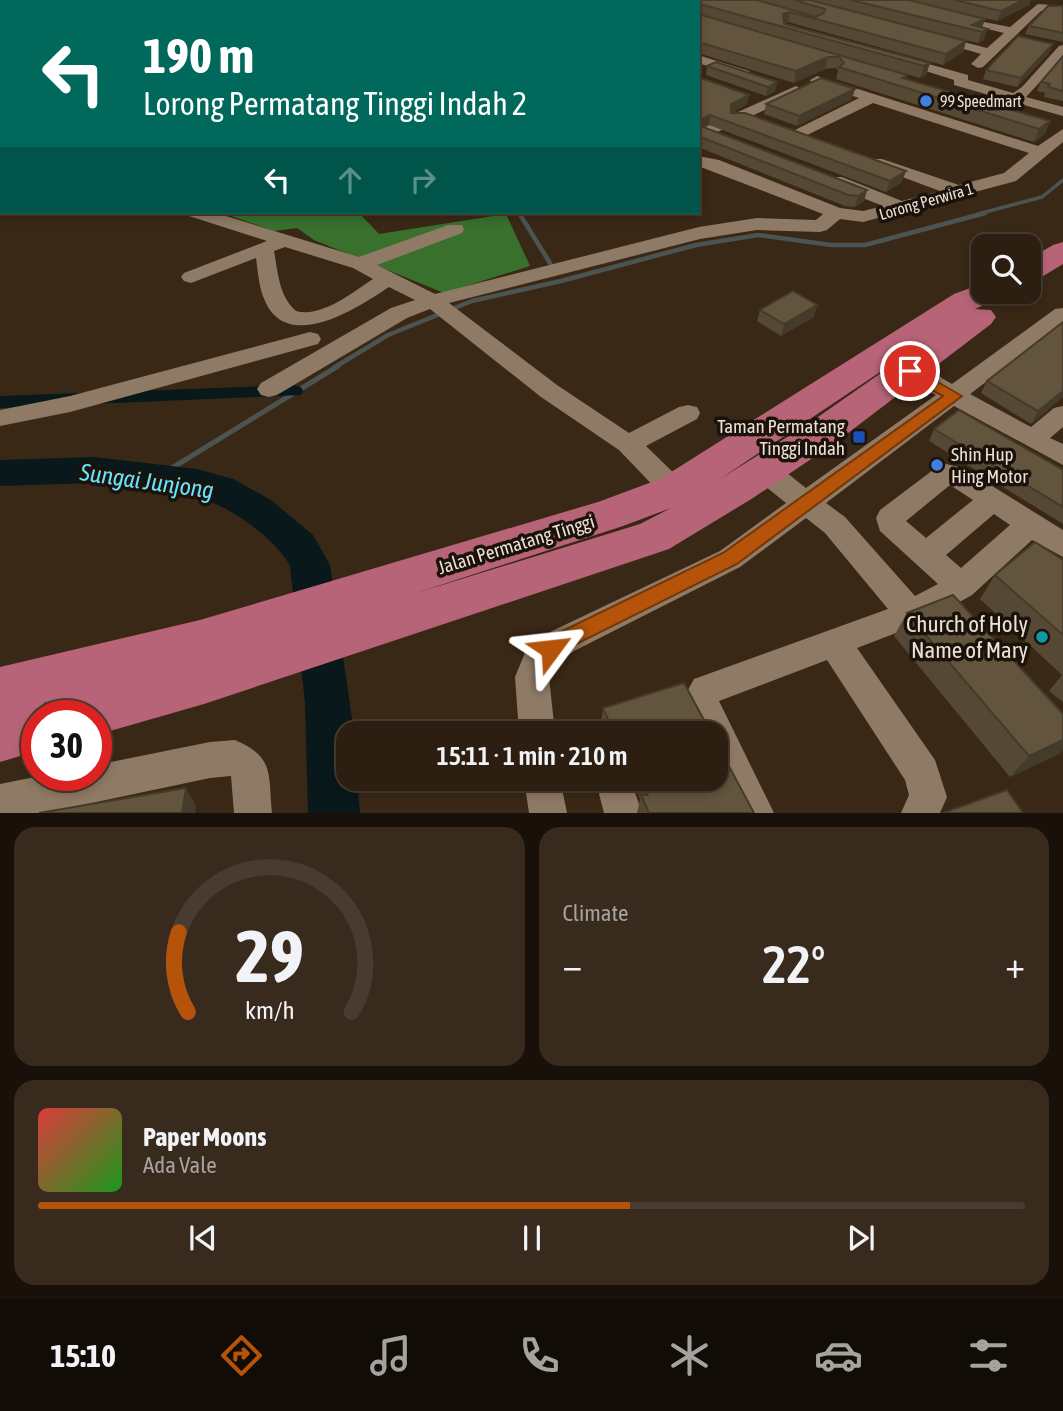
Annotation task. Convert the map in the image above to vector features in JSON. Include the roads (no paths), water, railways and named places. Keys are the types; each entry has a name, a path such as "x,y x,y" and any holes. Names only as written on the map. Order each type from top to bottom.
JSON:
{"highway":[{"path":"1041,265 1063,251"},
{"name":"Jalan Permatang Tinggi","path":"383,605 674,490 971,298"},
{"name":"Jalan Permatang Tinggi","path":"8,728 202,661 383,605 654,537 765,472 910,371 993,304"},
{"path":"865,366 888,364 910,371"},
{"name":"Jalan Permatang Tinggi","path":"112,700 202,661"}],"street":[{"path":"947,3 1023,21"},
{"path":"920,113 953,90 971,63 1009,38 1038,6 1063,9"},
{"path":"935,19 1009,38"},
{"path":"913,33 990,53"},
{"path":"1015,98 1027,90 1059,48"},
{"path":"883,56 953,90 1058,132"},
{"path":"700,60 795,91"},
{"path":"700,73 719,66"},
{"path":"703,134 840,70"},
{"path":"817,80 1041,152"},
{"path":"953,90 1015,98 1063,112"},
{"path":"747,96 767,104"},
{"path":"823,143 793,132 871,98"},
{"path":"744,115 765,122"},
{"name":"Lorong Perwira 1","path":"700,161 713,164 836,214 863,217 1010,177 1041,152 1058,132"},
{"path":"703,134 734,142"},
{"path":"861,156 961,192"},
{"path":"824,177 901,207"},
{"path":"200,214 273,245 360,264 443,308 549,391 628,444 674,490"},
{"path":"269,389 399,313 443,308 699,233 757,224 820,226 836,214"},
{"path":"360,264 455,229"},
{"path":"191,277 273,245"},
{"path":"273,245 276,305 285,314 300,319 342,309 388,278"},
{"path":"536,721 532,677 540,658 563,641 730,559 1063,314"},
{"path":"0,418 70,404 310,339"},
{"path":"910,371 1063,456"},
{"path":"628,444 688,413"},
{"path":"1032,439 1063,414"},
{"path":"765,472 835,525 911,614"},
{"path":"961,586 890,523 890,518 946,474 954,475 1063,545"},
{"path":"926,555 992,500"},
{"path":"709,721 703,710 701,697 706,690 911,614 961,586 1031,524"},
{"path":"833,641 922,773 928,797 920,813"},
{"path":"0,803 209,760 235,758 249,766 253,813"},
{"path":"728,758 755,813"},
{"path":"537,813 539,791"},
{"path":"543,791 548,813"}],"waterway":[{"path":"978,214 1042,197 1063,180"},
{"path":"335,367 388,335 472,301 561,281 696,245 758,235 831,245 865,245 985,213"},
{"path":"520,214 550,263"},
{"path":"154,479 338,366"},
{"path":"0,402 294,391"},
{"name":"Sungai Junjong","path":"0,473 94,470 197,483 220,489 258,510 299,546 310,565 328,703 334,813"}],"place":[{"name":"99 Speedmart","path":"926,101"},
{"name":"Taman Permatang Tinggi Indah","path":"859,437"},
{"name":"Shin Hup Hing Motor","path":"937,465"},
{"name":"Church of Holy Name of Mary","path":"1042,637"}]}
